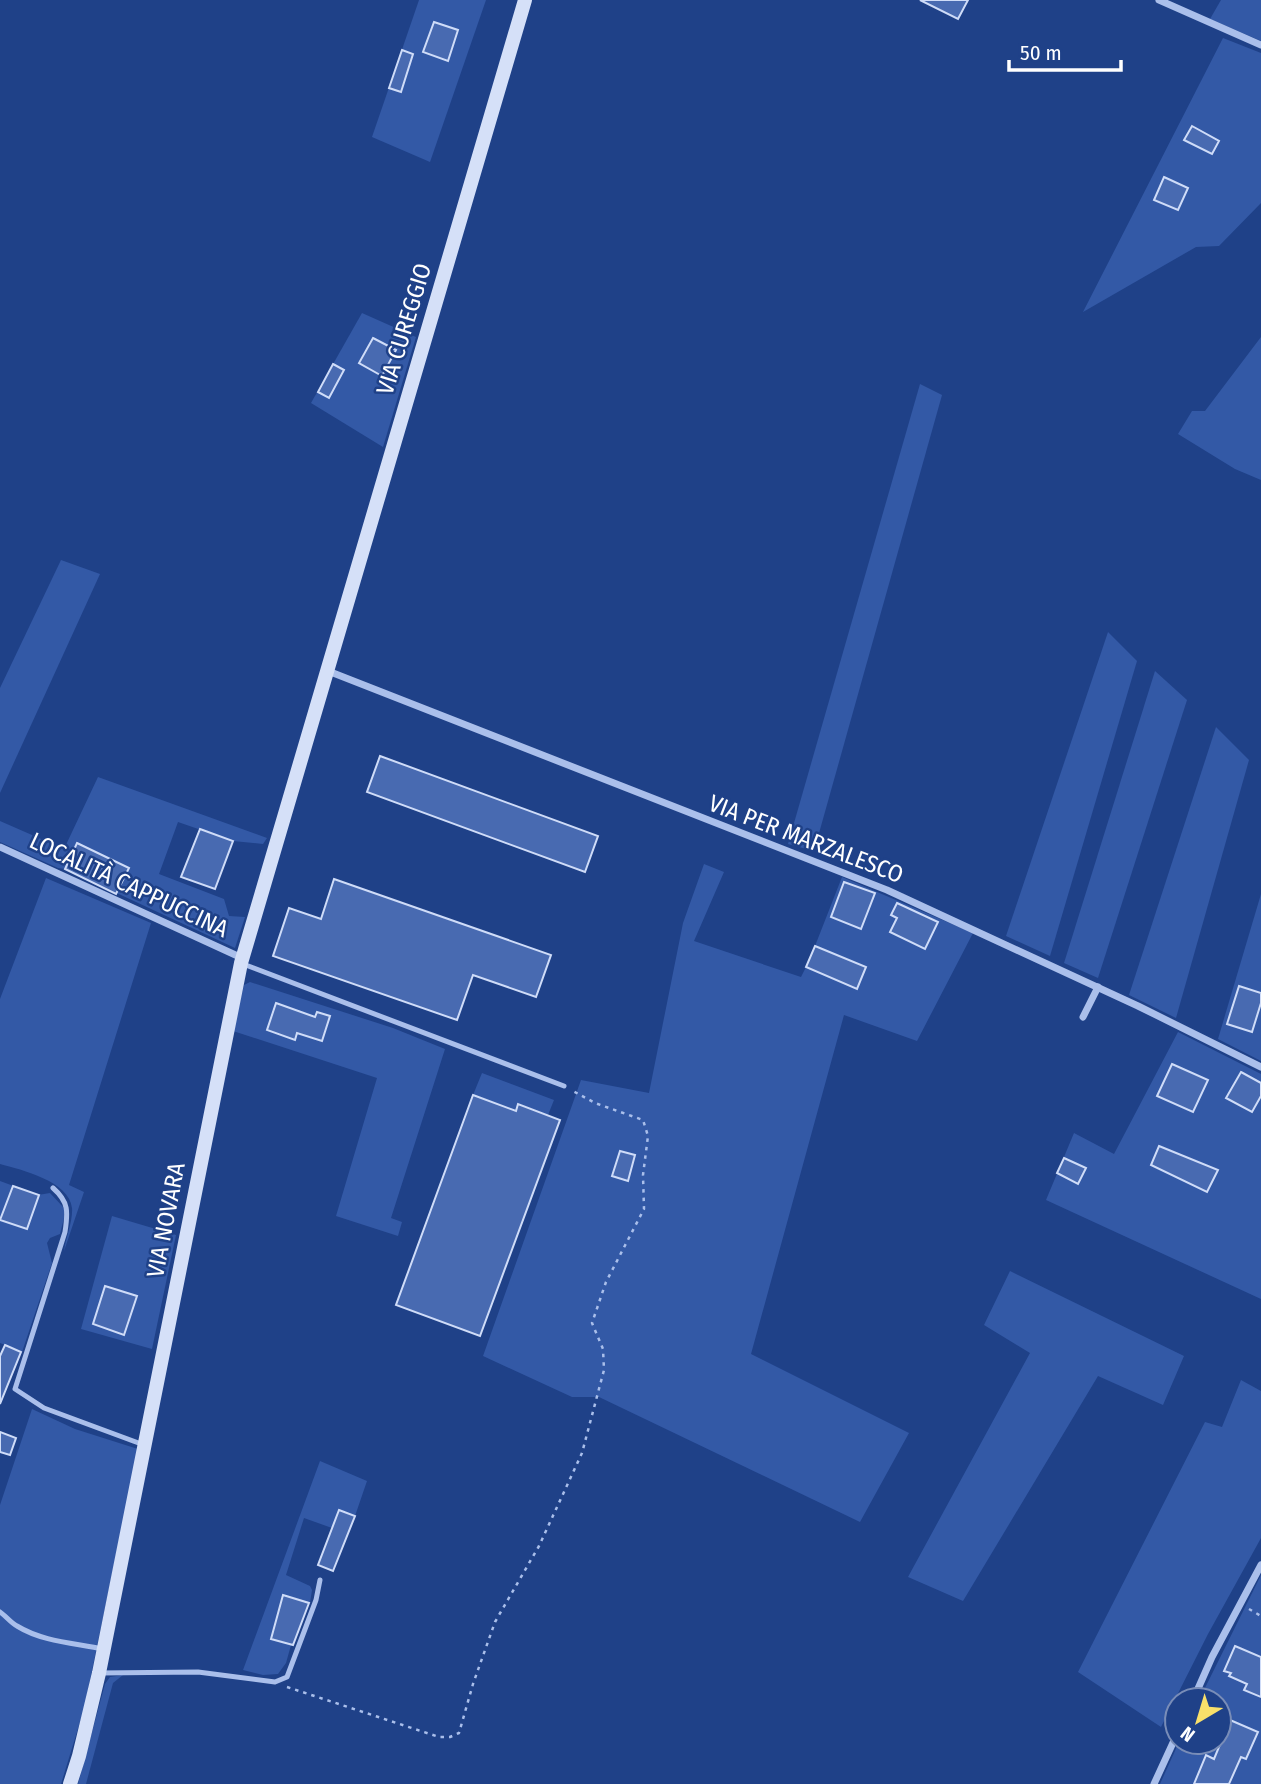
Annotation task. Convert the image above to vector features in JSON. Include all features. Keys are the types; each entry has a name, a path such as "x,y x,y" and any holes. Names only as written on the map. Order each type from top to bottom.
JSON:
{"main road":[{"name":"VIA CUREGGIO","path":"327,670 525,0"},
{"name":"VIA NOVARA","path":"69,1784 79,1756 99,1673 241,961 327,670"}],"street":[{"path":"1159,0 1261,45"},
{"name":"VIA PER MARZALESCO","path":"327,670 887,890 1098,987 1261,1067"},
{"name":"LOCALITÀ CAPPUCCINA","path":"0,847 241,961"},
{"path":"1083,1017 1098,987"},
{"path":"1199,1686 1261,1565"},
{"path":"1154,1784 1167,1756"}],"lane":[{"path":"241,961 564,1086"},
{"path":"53,1188 65,1198 68,1211 65,1232 15,1389 44,1408 144,1446"},
{"path":"99,1673 198,1672 275,1682 287,1677 312,1611 320,1580"},
{"path":"0,1612 16,1626 36,1635 103,1649"}],"path":[{"path":"275,1682 439,1737 450,1737 459,1733 495,1622 539,1546 582,1453 604,1370 603,1349 592,1322 606,1282 644,1209 643,1175 648,1136 643,1120 595,1103 564,1086"}],"shaded area":[{"path":"419,0 486,0 430,162 372,137"},
{"path":"1221,0 1261,0 1261,41 1210,19"},
{"path":"1223,38 1261,53 1261,203 1219,246 1196,247 1083,312"},
{"path":"362,313 416,337 383,447 311,403"},
{"path":"1261,337 1261,480 1235,469 1178,434 1192,411 1205,411"},
{"path":"920,384 942,395 814,851 788,844"},
{"path":"61,560 100,574 0,793 0,688"},
{"path":"1108,632 1137,661 1050,956 1006,936"},
{"path":"1155,671 1187,700 1098,978 1064,963"},
{"path":"1216,727 1249,760 1176,1018 1129,995"},
{"path":"98,777 267,838 263,844 233,841 178,822 159,874 224,899 229,916 245,917 235,948 65,869 0,842 0,821 64,849"},
{"path":"704,864 724,872 694,941 801,977 806,967 856,988 865,967 815,946 842,877 973,933 917,1041 844,1015 751,1354 909,1433 860,1522 599,1397 572,1397 483,1356 581,1080 649,1093 683,923"},
{"path":"46,878 151,923 69,1185 84,1192 64,1251 72,1213 69,1199 63,1191 43,1178 0,1164 0,999"},
{"path":"1261,894 1261,1061 1218,1039"},
{"path":"250,982 393,1028 445,1049 391,1218 402,1222 398,1236 336,1216 377,1078 233,1031 244,985"},
{"path":"1178,1032 1261,1074 1261,1299 1046,1200 1074,1133 1114,1154"},
{"path":"482,1073 554,1100 548,1115 519,1104 516,1111 473,1095"},
{"path":"0,1181 38,1195 50,1193 64,1208 60,1234 50,1238 47,1243 52,1263 22,1352 0,1343"},
{"path":"112,1216 176,1235 152,1349 81,1329"},
{"path":"1010,1271 1184,1356 1163,1405 1098,1376 963,1601 908,1577 1030,1353 984,1325"},
{"path":"1241,1380 1261,1391 1261,1538 1182,1686 1163,1686 1161,1727 1078,1672 1205,1422 1222,1427"},
{"path":"32,1409 75,1429 138,1449 84,1709 61,1784 0,1784 0,1505"},
{"path":"320,1461 367,1481 355,1516 339,1510 332,1528 304,1518 286,1575 310,1586 310,1603 283,1595 271,1638 291,1645 286,1663 278,1674 263,1675 243,1670"},
{"path":"1261,1575 1261,1784 1160,1784 1173,1756 1233,1756 1233,1686 1206,1686"},
{"path":"123,1675 113,1683 86,1784 78,1784 105,1684 110,1677"}],"building":[{"path":"920,0 968,0 958,19"},
{"path":"434,22 458,30 448,61 423,52"},
{"path":"402,50 413,54 401,92 389,88"},
{"path":"1192,126 1219,141 1212,154 1184,140"},
{"path":"1164,177 1188,188 1178,210 1154,200"},
{"path":"373,338 396,350 382,376 359,363"},
{"path":"333,364 344,370 329,398 318,392"},
{"path":"380,756 598,836 585,872 367,792"},
{"path":"200,829 233,841 215,889 181,877"},
{"path":"77,843 129,868 116,894 65,869"},
{"path":"334,879 551,955 536,997 473,975 457,1020 273,956 289,908 321,919"},
{"path":"844,882 875,893 861,929 831,917"},
{"path":"897,903 938,922 925,949 890,932 897,918 891,915"},
{"path":"815,946 866,967 857,989 806,967"},
{"path":"1239,986 1261,993 1261,1003 1252,1032 1227,1024"},
{"path":"276,1003 315,1017 317,1012 330,1016 322,1041 297,1033 295,1040 267,1030"},
{"path":"1172,1064 1208,1080 1193,1112 1157,1096"},
{"path":"1241,1072 1261,1083 1261,1096 1252,1112 1226,1098"},
{"path":"473,1095 516,1111 518,1104 560,1120 480,1336 396,1305"},
{"path":"1159,1146 1218,1170 1207,1192 1151,1165"},
{"path":"620,1151 635,1155 628,1181 612,1176"},
{"path":"1064,1158 1086,1168 1078,1184 1057,1173"},
{"path":"13,1186 39,1195 27,1229 0,1220"},
{"path":"105,1286 137,1296 124,1335 93,1324"},
{"path":"5,1345 21,1352 0,1404 0,1356"},
{"path":"0,1432 16,1438 10,1455 0,1452"},
{"path":"339,1510 355,1516 333,1571 318,1565"},
{"path":"283,1595 309,1603 293,1645 271,1639"},
{"path":"1235,1646 1261,1657 1261,1697 1244,1690 1247,1684 1224,1671"},
{"path":"1233,1721 1258,1732 1246,1759 1241,1757 1229,1784 1194,1784 1206,1756 1214,1759 1215,1756 1233,1756"}]}
